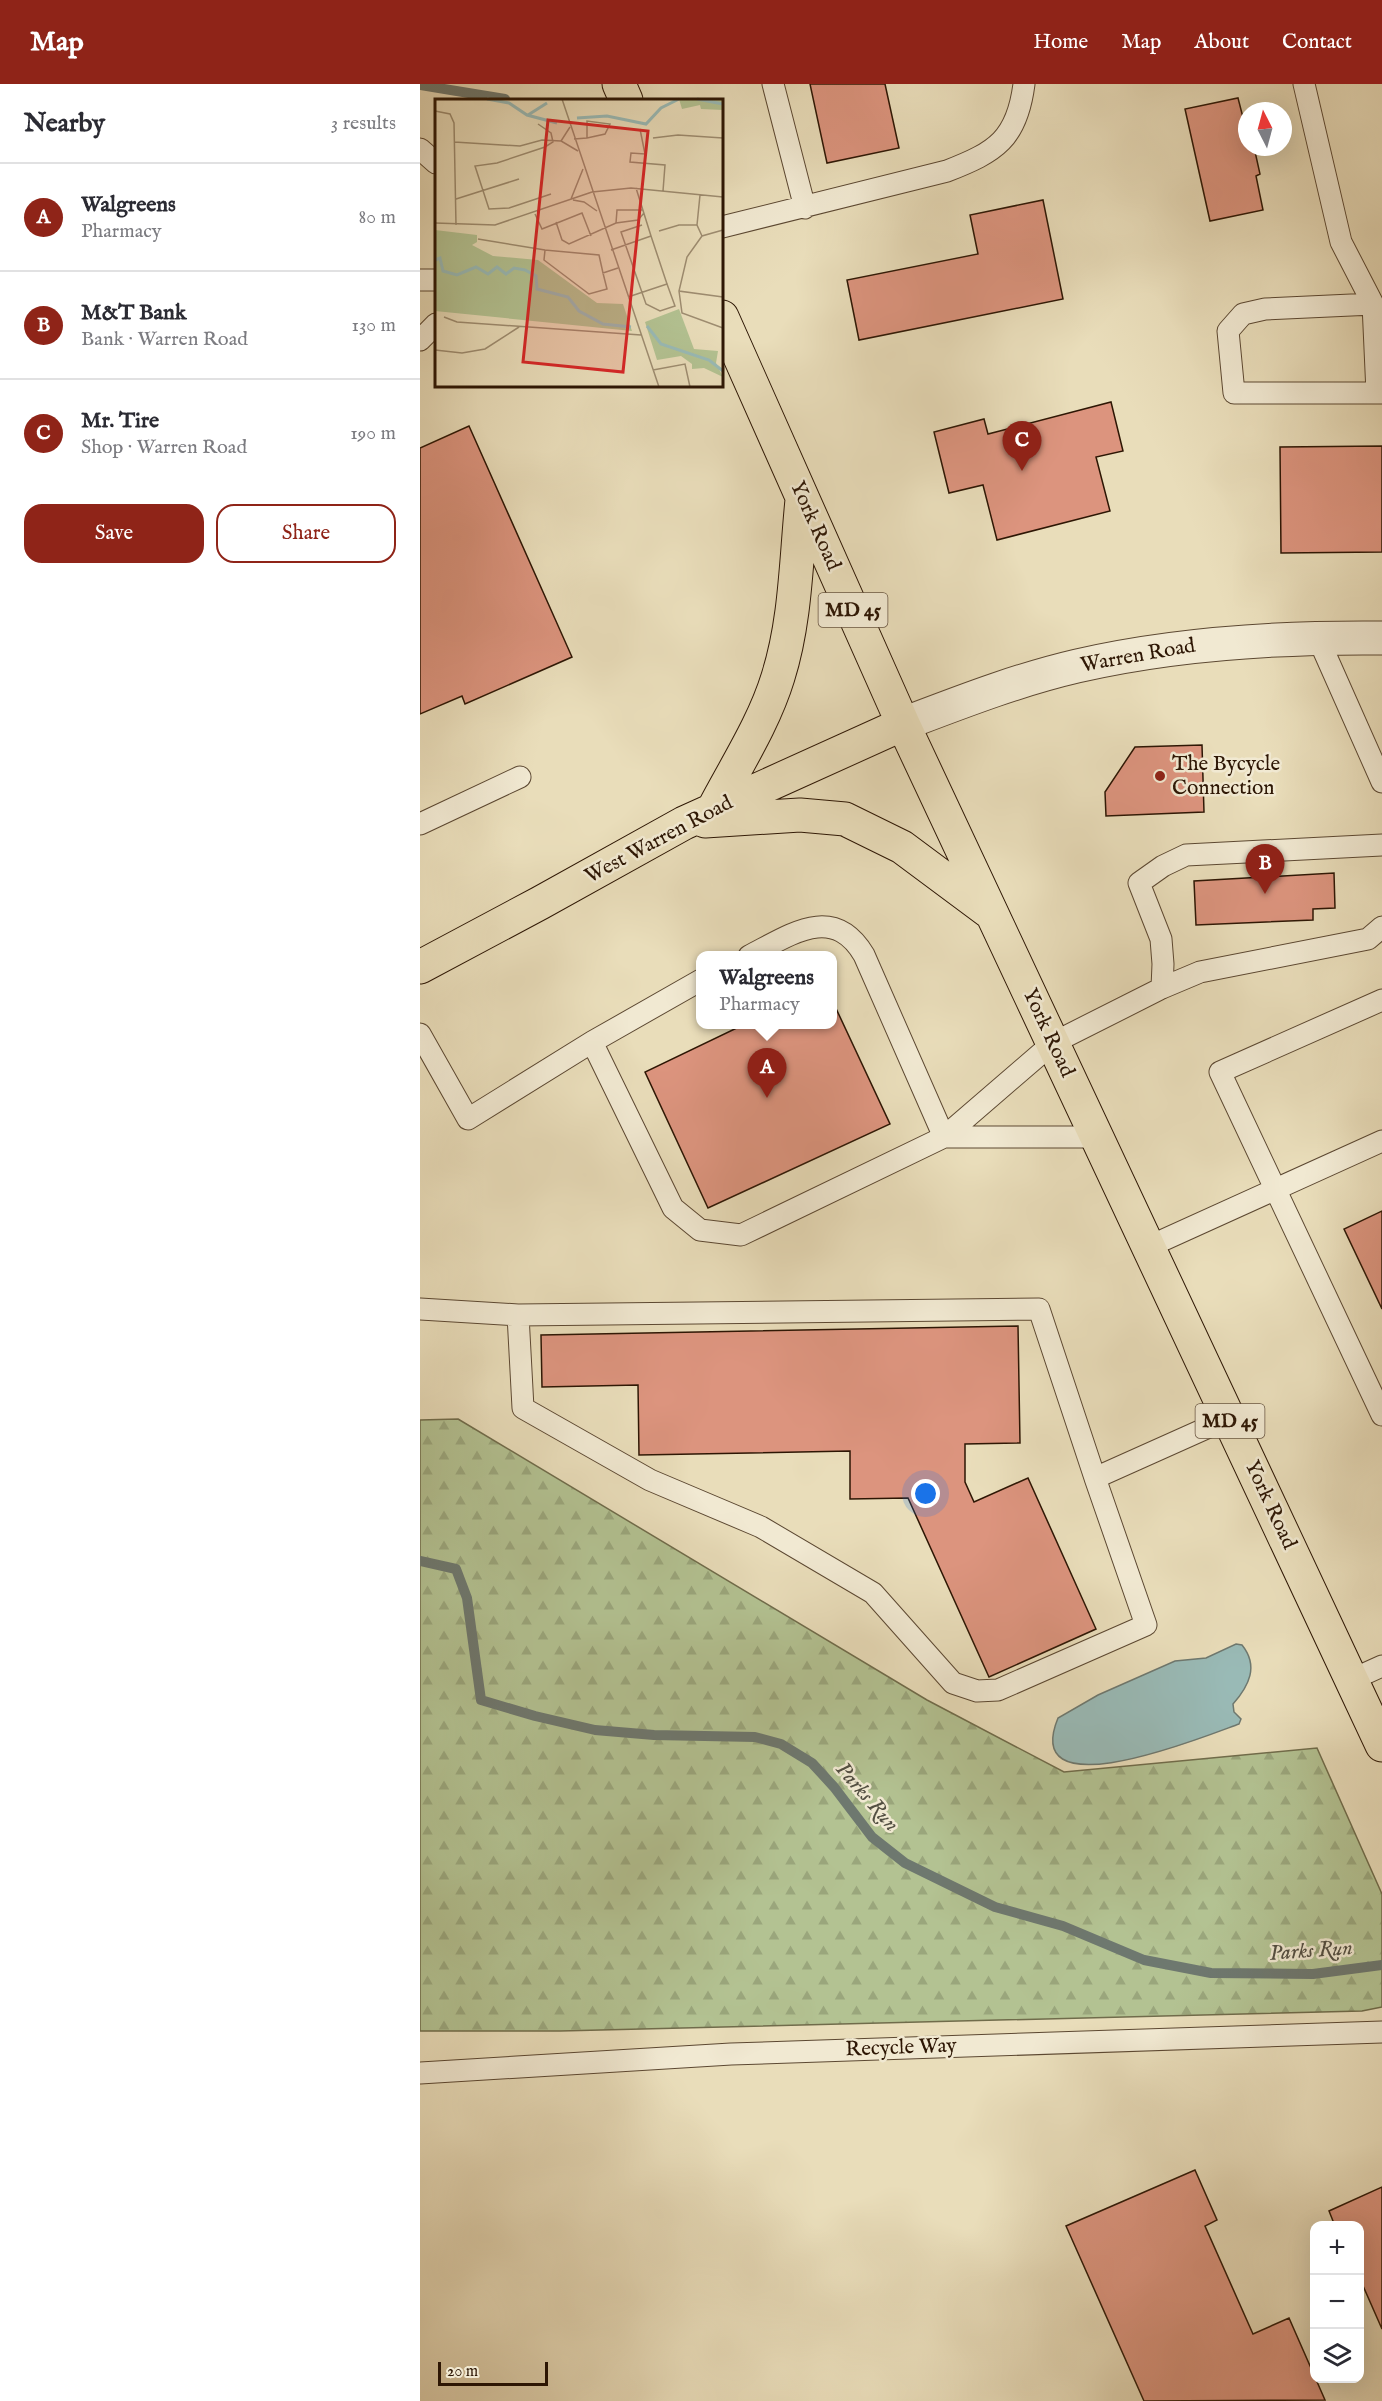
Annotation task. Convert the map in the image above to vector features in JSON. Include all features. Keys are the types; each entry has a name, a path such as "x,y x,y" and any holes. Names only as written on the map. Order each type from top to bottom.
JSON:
{"main road":[{"path":"619,84 626,99"},
{"name":"York Road","path":"725,332 802,497 903,724 1382,1745"},
{"path":"714,808 766,709 778,678 789,634 802,497"},
{"name":"West Warren Road","path":"420,967 684,823 903,724"},
{"path":"684,823 800,815 845,819 902,847 992,914"}],"street":[{"name":"Warren Road","path":"903,724 1002,687 1077,666 1141,654 1213,644 1318,638 1382,638"}],"lane":[{"path":"774,84 805,208"},
{"path":"723,227 947,171 973,161 1001,143 1016,123 1021,108 1024,84"},
{"path":"1304,84 1341,242 1373,304 1379,393 1234,393 1228,331 1243,314 1265,309 1373,304"},
{"path":"420,149 435,162"},
{"path":"420,340 435,325"},
{"path":"1318,638 1382,782"},
{"path":"420,824 520,777"},
{"path":"1162,988 1161,939 1139,884 1163,866 1186,855 1382,845"},
{"path":"759,951 795,933 820,926 837,928 856,941 944,1137"},
{"path":"592,1042 673,1208 700,1230 741,1235 944,1137 1053,1043 1162,988 1200,972 1368,939 1382,927"},
{"path":"420,1034 468,1119 592,1042 696,983"},
{"path":"1382,1000 1220,1072 1382,1415"},
{"path":"944,1137 1097,1137"},
{"path":"1149,1247 1382,1141"},
{"path":"420,1309 518,1315 1038,1309 1146,1625 998,1690 977,1691 953,1683 873,1593 761,1527 650,1480 523,1408 518,1315"},
{"path":"1095,1478 1229,1418"},
{"path":"1351,1680 1382,1666"},
{"name":"Recycle Way","path":"420,2073 731,2054 1382,2032"}],"green space":[{"path":"458,1419 927,1700 1064,1772 1317,1748 1382,1894 1382,2007 1362,2011 560,2031 420,2031 420,1420"}],"water":[{"path":"1236,1644 1242,1645 1247,1653 1251,1668 1244,1690 1233,1704 1234,1712 1241,1719 1239,1724 1158,1752 1122,1761 1090,1765 1065,1761 1053,1746 1058,1718 1098,1695 1175,1661 1206,1658"}],"building":[{"path":"810,84 885,84 899,148 827,163"},
{"path":"1238,98 1238,156 1256,156 1260,174 1256,176 1263,210 1210,221 1185,109"},
{"path":"1043,200 1063,299 859,340 847,280 978,254 970,215"},
{"path":"1111,402 1123,451 1096,457 1110,511 997,540 983,485 949,493 934,432 984,419 988,434"},
{"path":"469,426 572,657 465,704 462,696 420,714 420,448"},
{"path":"1382,446 1382,552 1281,553 1280,447"},
{"path":"1202,745 1204,812 1106,816 1105,792 1135,747"},
{"path":"1334,873 1335,908 1313,909 1313,920 1196,925 1194,881"},
{"path":"837,1011 890,1124 708,1208 645,1072 735,1029 837,1029"},
{"path":"1382,1211 1382,1309 1344,1229"},
{"path":"1018,1326 1020,1443 965,1444 965,1482 974,1502 1028,1478 1096,1629 989,1677 908,1498 850,1499 850,1451 639,1455 638,1385 542,1387 541,1335"},
{"path":"1195,2170 1217,2220 1205,2226 1253,2334 1289,2318 1310,2366 1310,2383 1318,2383 1325,2400 1144,2401 1066,2226"},
{"path":"1382,2187 1382,2329 1364,2288 1364,2221 1333,2221 1329,2211"}],"waterway":[{"path":"420,85 505,99"},
{"name":"Parks Run","path":"420,1561 456,1569 467,1598 481,1700 595,1730 654,1735 755,1737 781,1744 812,1763 834,1787 872,1837 905,1863 995,1907 1063,1926 1144,1960 1211,1973 1313,1974 1382,1965"}],"place":[{"name":"Mr. Tire","path":"1022,471"},
{"name":"The Bycycle Connection","path":"1160,776"},
{"name":"M&T Bank","path":"1265,894"},
{"name":"Walgreens","path":"767,1098"}]}
